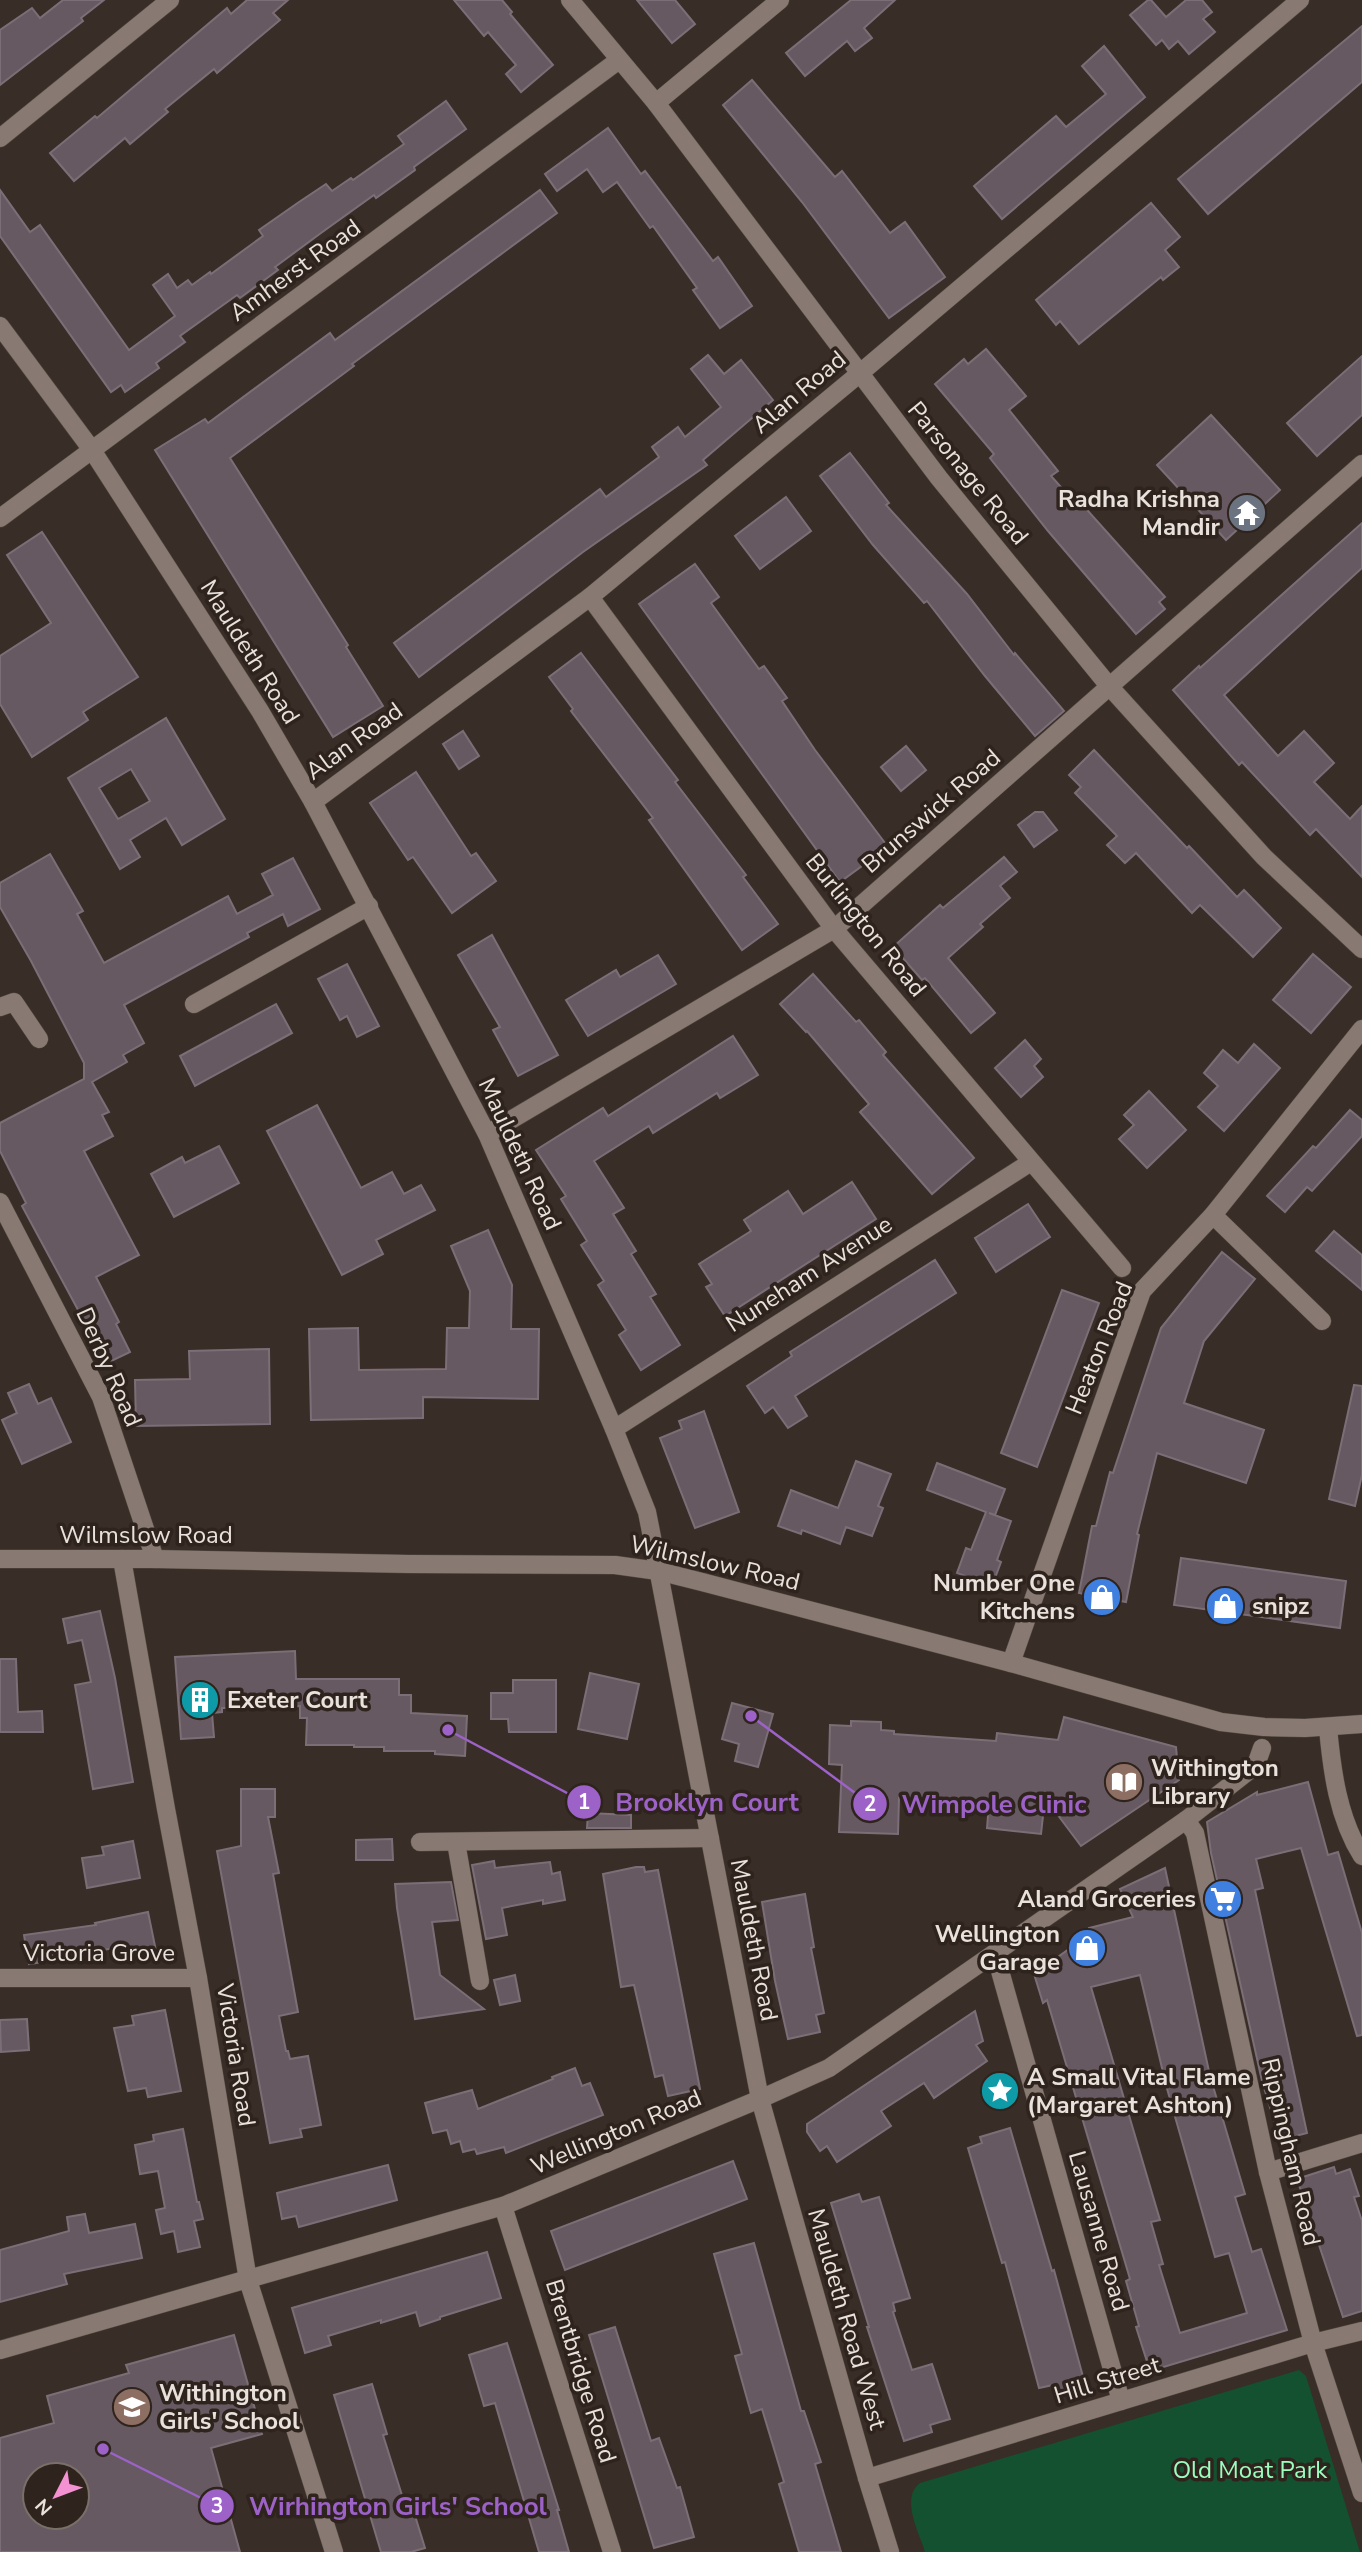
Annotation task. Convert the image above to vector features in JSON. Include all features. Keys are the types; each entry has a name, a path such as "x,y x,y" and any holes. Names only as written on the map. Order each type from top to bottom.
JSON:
{"street":[{"path":"0,138 170,0"},
{"name":"Parsonage Road","path":"570,0 656,103 939,478 1109,686 1264,857 1362,948"},
{"path":"656,103 780,0"},
{"name":"Alan Road","path":"313,802 590,597 859,374 1300,0"},
{"name":"Amherst Road","path":"0,518 619,60"},
{"name":"Mauldeth Road","path":"0,326 92,450 260,711 313,802 487,1134 614,1429 647,1511 760,2099"},
{"name":"Brunswick Road","path":"487,1134 834,929 1362,464"},
{"name":"Burlington Road","path":"590,597 834,929 1122,1268"},
{"path":"194,1004 369,906"},
{"path":"0,1007 14,1002 39,1038"},
{"name":"Heaton Road","path":"1011,1663 1142,1291 1213,1215 1362,1029"},
{"name":"Nuneham Avenue","path":"614,1429 1031,1161"},
{"name":"Derby Road","path":"0,1202 101,1397 155,1559"},
{"path":"1213,1215 1322,1321"},
{"name":"Wilmslow Road","path":"0,1559 615,1565 659,1571 1228,1723 1264,1727 1328,1728 1362,1724"},
{"name":"Victoria Road","path":"122,1559 198,1978 248,2280 334,2552"},
{"path":"1328,1728 1332,1770 1343,1812 1362,1856"},
{"name":"Wellington Road","path":"0,2350 503,2206 829,2068 1186,1820 1251,1769 1262,1748"},
{"name":"Rippingham Road","path":"1186,1820 1195,1833 1268,2172 1313,2343 1362,2493"},
{"path":"420,1842 709,1839"},
{"path":"456,1842 480,1981"},
{"name":"Lausanne Road","path":"995,1953 1121,2401"},
{"name":"Victoria Grove","path":"0,1978 198,1978"},
{"name":"Mauldeth Road West","path":"760,2099 890,2552"},
{"path":"1268,2172 1362,2143"},
{"name":"Brentbridge Road","path":"503,2206 612,2552"},
{"name":"Hill Street","path":"867,2478 1313,2343 1362,2331"}],"green space":[{"name":"Old Moat Park","path":"1299,2370 1306,2376 1360,2552 925,2552 911,2506 914,2489 920,2483"}],"building":[{"path":"63,0 104,0 81,18 83,21 0,85 0,30 32,8 40,18"},
{"path":"247,0 288,0 273,13 280,20 217,73 214,69 165,109 168,112 130,144 125,138 74,181 50,153 95,116 97,118 227,8 231,14"},
{"path":"454,0 502,0 512,12 510,14 553,65 521,92 506,74 516,65 488,32 484,36"},
{"path":"637,0 675,0 695,24 672,43"},
{"path":"851,0 895,0 864,28 872,38 855,51 847,41 805,76 786,53"},
{"path":"1148,0 1166,17 1186,0 1202,0 1212,12 1203,19 1215,32 1189,54 1178,41 1169,49 1162,40 1156,45 1130,15"},
{"path":"1362,26 1362,82 1208,214 1178,179"},
{"path":"1104,46 1145,97 1002,219 974,186 1056,116 1066,127 1106,94 1082,66"},
{"path":"752,80 835,177 842,171 890,233 905,222 945,277 889,318 802,202 723,105"},
{"path":"446,101 466,129 414,167 415,170 376,198 374,195 275,267 278,270 240,298 237,295 180,336 185,342 156,363 159,368 125,392 121,385 111,392 0,236 0,190 30,232 40,225 129,350 175,316 153,285 168,274 177,288 188,280 192,285 210,272 211,274 263,236 259,230 299,202 326,184 332,191 351,178 353,180 404,144 398,136"},
{"path":"608,128 641,174 645,171 713,261 718,257 752,306 720,328 693,290 697,288 653,226 650,228 617,182 603,192 587,169 557,191 545,174"},
{"path":"540,190 557,213 230,458 348,645 346,647 383,706 333,737 155,450 205,419 208,423 330,333 335,340"},
{"path":"1151,203 1180,237 1165,250 1179,267 1163,280 1161,277 1079,344 1060,321 1056,325 1036,300"},
{"path":"986,349 1026,396 1009,410 1058,471 1051,476 1077,505 1080,502 1165,597 1159,602 1165,609 1136,634 1048,531 990,458 994,454 935,384 964,359 968,364"},
{"path":"708,355 724,374 741,360 773,400 703,460 707,465 583,552 419,677 394,643 600,489 606,497 659,457 652,447 678,427 685,437 721,407 691,369"},
{"path":"1362,356 1362,415 1317,456 1287,423"},
{"path":"1211,415 1280,490 1226,540 1157,465"},
{"path":"850,453 889,503 886,505 967,594 1014,655 1015,653 1064,711 1035,736 927,601 924,603 873,545 820,476"},
{"path":"786,497 811,531 760,569 735,536"},
{"path":"1362,523 1362,568 1224,695 1278,756 1304,731 1334,763 1314,782 1350,819 1362,806 1362,877 1316,829 1310,835 1242,762 1239,765 1173,690"},
{"path":"42,532 138,677 83,712 88,720 32,757 0,704 0,656 51,623 7,555"},
{"path":"695,564 719,597 711,603 759,669 764,666 787,698 782,701 815,750 888,847 840,882 639,604"},
{"path":"581,653 678,780 675,782 746,875 743,877 778,924 742,950 649,820 653,818 571,711 573,709 549,677"},
{"path":"166,718 225,819 182,845 166,818 130,840 140,857 120,869 68,778","holes":["131,769 150,801 118,819 99,788"]},
{"path":"463,731 479,756 459,769 443,744"},
{"path":"906,746 926,770 901,791 881,767"},
{"path":"1094,750 1237,897 1244,890 1281,928 1253,957 1200,905 1192,913 1136,853 1125,863 1107,845 1117,836 1075,793 1081,787 1069,775"},
{"path":"416,772 471,856 476,853 496,881 452,913 413,857 408,860 370,803"},
{"path":"1035,812 1043,812 1057,830 1034,847 1018,825"},
{"path":"50,854 83,911 77,914 104,963 228,896 237,914 273,895 262,874 293,858 320,909 288,926 283,914 247,933 249,937 124,1005 144,1043 123,1055 127,1062 92,1082 109,1112 102,1115 113,1136 84,1151 139,1255 96,1277 119,1322 116,1324 130,1352 103,1365 88,1336 91,1334 22,1206 26,1203 0,1151 0,1123 84,1079 84,1063 0,907 0,883"},
{"path":"1004,857 1017,872 1000,886 1010,898 980,924 983,927 948,958 995,1013 971,1033 925,978 922,980 893,947 940,905 943,908"},
{"path":"492,935 558,1055 518,1076 493,1030 500,1027 458,955"},
{"path":"1313,954 1351,987 1311,1033 1273,1000"},
{"path":"658,955 676,984 588,1036 566,1000 616,970 620,977"},
{"path":"347,964 379,1026 357,1037 347,1016 340,1020 318,979"},
{"path":"813,974 856,1022 859,1020 886,1052 883,1055 974,1158 932,1194 860,1112 869,1104 807,1031 780,1004"},
{"path":"276,1004 292,1033 195,1086 180,1056"},
{"path":"733,1036 758,1075 720,1098 717,1093 653,1133 649,1126 594,1161 624,1208 613,1214 636,1251 631,1254 656,1294 650,1297 680,1345 641,1370 619,1335 626,1330 598,1285 604,1281 581,1245 587,1241 561,1199 566,1196 536,1150 603,1108 608,1116"},
{"path":"1025,1040 1041,1059 1034,1066 1043,1077 1021,1097 995,1068"},
{"path":"1254,1044 1280,1068 1224,1131 1198,1107 1218,1086 1204,1073 1223,1050 1238,1063"},
{"path":"1149,1091 1186,1130 1147,1168 1119,1139 1134,1125 1124,1115"},
{"path":"317,1105 361,1188 392,1172 404,1194 421,1185 435,1210 376,1240 383,1254 342,1275 267,1131"},
{"path":"1350,1110 1362,1120 1362,1136 1312,1191 1307,1187 1285,1212 1267,1196"},
{"path":"219,1146 239,1183 174,1217 151,1174 182,1157 185,1163"},
{"path":"852,1182 876,1219 725,1316 706,1287 712,1284 699,1264 751,1231 744,1220 788,1191 803,1214"},
{"path":"1028,1204 1050,1237 996,1272 975,1238"},
{"path":"488,1230 512,1285 511,1329 539,1329 538,1399 423,1397 423,1418 311,1420 309,1329 358,1328 359,1370 446,1369 447,1328 469,1328 470,1291 451,1246"},
{"path":"1334,1231 1362,1255 1362,1290 1316,1251"},
{"path":"1222,1252 1255,1279 1204,1341 1184,1403 1264,1430 1246,1483 1157,1453 1137,1534 1139,1535 1126,1602 1079,1593 1092,1526 1096,1526 1110,1472 1113,1473 1161,1328"},
{"path":"935,1260 956,1293 795,1396 807,1416 788,1428 773,1407 765,1413 747,1386 792,1356 790,1352"},
{"path":"1062,1290 1099,1303 1037,1467 1001,1453"},
{"path":"269,1349 270,1424 136,1426 135,1380 190,1379 189,1351"},
{"path":"29,1384 38,1404 51,1398 71,1442 22,1464 2,1420 17,1413 8,1393"},
{"path":"1354,1385 1362,1386 1362,1475 1355,1506 1329,1499"},
{"path":"704,1411 739,1512 695,1528 660,1438 682,1429 679,1421"},
{"path":"856,1461 891,1474 878,1506 883,1508 872,1536 846,1527 840,1544 802,1530 801,1534 778,1526 791,1490 838,1508"},
{"path":"937,1463 1005,1489 995,1515 989,1513 1011,1521 997,1560 1001,1562 992,1586 957,1573 966,1548 971,1550 986,1512 927,1490"},
{"path":"1181,1558 1346,1581 1340,1628 1174,1605"},
{"path":"100,1611 133,1782 93,1789 75,1685 91,1682 82,1640 68,1643 63,1619"},
{"path":"295,1651 296,1679 399,1679 399,1695 411,1695 411,1713 467,1716 465,1756 435,1754 435,1751 384,1751 384,1747 306,1745 307,1718 300,1718 300,1706 222,1708 222,1712 212,1713 214,1737 181,1739 175,1657"},
{"path":"0,1659 16,1659 18,1712 42,1711 43,1732 0,1732"},
{"path":"590,1673 639,1684 627,1739 578,1729"},
{"path":"513,1680 556,1680 556,1732 509,1732 508,1719 491,1719 491,1693 513,1693"},
{"path":"732,1703 773,1714 758,1767 735,1761 739,1744 722,1739"},
{"path":"1064,1717 1176,1747 1179,1780 1081,1846 1045,1798 1041,1834 987,1828 989,1804 899,1798 898,1834 839,1832 842,1765 829,1764 830,1725 851,1726 851,1721 881,1722 881,1730 894,1731 894,1734 996,1741 997,1733 1058,1740"},
{"path":"1308,1782 1328,1855 1338,1852 1362,1933 1362,2035 1357,2036 1301,1848 1256,1859 1263,1888 1255,1890 1307,2133 1280,2140 1262,2081 1211,1853 1207,1822 1257,1792 1257,1795"},
{"path":"241,1789 275,1789 275,1817 268,1817 279,1873 273,1874 298,2012 279,2016 290,2059 308,2056 321,2125 300,2129 302,2137 270,2143 217,1851 241,1846"},
{"path":"588,1813 631,1815 631,1828 587,1828"},
{"path":"392,1839 393,1860 356,1860 356,1840"},
{"path":"133,1841 140,1878 87,1888 82,1858 104,1855 102,1847"},
{"path":"494,1861 495,1868 550,1862 552,1874 560,1872 565,1900 543,1904 543,1900 502,1908 507,1935 486,1939 472,1865"},
{"path":"644,1867 645,1872 658,1870 700,2089 668,2096 663,2075 655,2077 634,1985 621,1987 603,1874"},
{"path":"1165,1868 1210,2076 1245,2194 1235,2197 1252,2252 1261,2249 1287,2330 1150,2371 1136,2327 1139,2326 1126,2281 1130,2279 1047,2000 1043,2003 1034,1974 1090,1934 1089,1928 1133,1917 1120,1889","holes":["1140,1975 1166,2085 1215,2257 1229,2253 1247,2313 1180,2333 1159,2265 1163,2264 1151,2222 1160,2220 1091,1987"]},
{"path":"451,1882 458,1920 432,1922 440,1975 484,2009 415,2019 395,1884"},
{"path":"805,1894 814,1947 811,1948 824,2013 816,2015 820,2032 788,2039 762,1902"},
{"path":"148,1912 156,1951 121,1958 119,1947 77,1955 78,1957 29,1964 24,1935 96,1925 95,1923"},
{"path":"515,1975 520,2001 500,2005 494,1980"},
{"path":"165,2010 181,2091 148,2097 146,2088 128,2091 114,2028 134,2025 132,2016"},
{"path":"975,2011 983,2041 976,2045 987,2061 934,2098 924,2083 881,2111 891,2126 837,2162 827,2146 820,2151 807,2132 807,2124"},
{"path":"27,2019 29,2050 1,2052 0,2020"},
{"path":"575,2068 582,2086 590,2083 603,2115 506,2153 504,2147 477,2154 475,2149 463,2152 460,2141 451,2144 447,2130 433,2133 425,2103 472,2090 478,2109"},
{"path":"1010,2128 1052,2271 1054,2270 1085,2384 1055,2392 1053,2385 1039,2388 1005,2262 1002,2263 968,2148 982,2143 980,2137"},
{"path":"183,2129 197,2202 203,2219 194,2221 200,2247 178,2252 174,2231 161,2234 156,2210 165,2208 158,2171 140,2174 135,2145 154,2141 153,2135"},
{"path":"733,2161 747,2199 565,2270 551,2231"},
{"path":"388,2165 397,2200 299,2227 296,2216 282,2219 277,2193"},
{"path":"1334,2167 1336,2174 1350,2169 1359,2196 1354,2197 1362,2221 1362,2311 1343,2317 1297,2179"},
{"path":"859,2194 862,2202 879,2197 910,2298 893,2303 893,2312 912,2370 932,2364 950,2419 930,2425 932,2432 904,2441 831,2203"},
{"path":"85,2214 89,2233 135,2224 142,2258 64,2274 67,2284 0,2302 0,2250 69,2231 67,2217"},
{"path":"754,2243 801,2411 804,2411 821,2462 815,2464 841,2552 799,2552 779,2484 784,2482 762,2409 751,2413 735,2356 742,2354 714,2254"},
{"path":"487,2252 501,2298 420,2326 416,2312 381,2323 381,2320 328,2336 331,2345 305,2353 292,2308"},
{"path":"615,2327 651,2441 659,2438 677,2488 680,2487 694,2537 654,2548 589,2335"},
{"name":"Withington Girls' School","path":"234,2335 262,2434 211,2448 240,2552 0,2552 0,2438 54,2423 47,2396 129,2373 126,2365"},
{"path":"507,2343 559,2510 569,2552 539,2552 495,2403 484,2406 469,2355"},
{"path":"372,2384 387,2434 383,2435 406,2508 412,2506 425,2548 411,2552 381,2552 334,2395"}],"place":[{"name":"Radha Krishna Mandir","path":"1247,513"},
{"name":"Number One Kitchens","path":"1102,1597"},
{"name":"snipz","path":"1225,1606"},
{"name":"Exeter Court","path":"200,1700"},
{"name":"Wimpole Clinic","path":"751,1716"},
{"name":"Brooklyn Court","path":"448,1730"},
{"name":"Withington Library","path":"1124,1782"},
{"name":"Aland Groceries","path":"1223,1899"},
{"name":"Wellington Garage","path":"1087,1948"},
{"name":"A Small Vital Flame (Margaret Ashton)","path":"1000,2091"},
{"name":"Withington Girls' School","path":"132,2407"},
{"name":"Wirhington Girls' School","path":"103,2449"}]}
